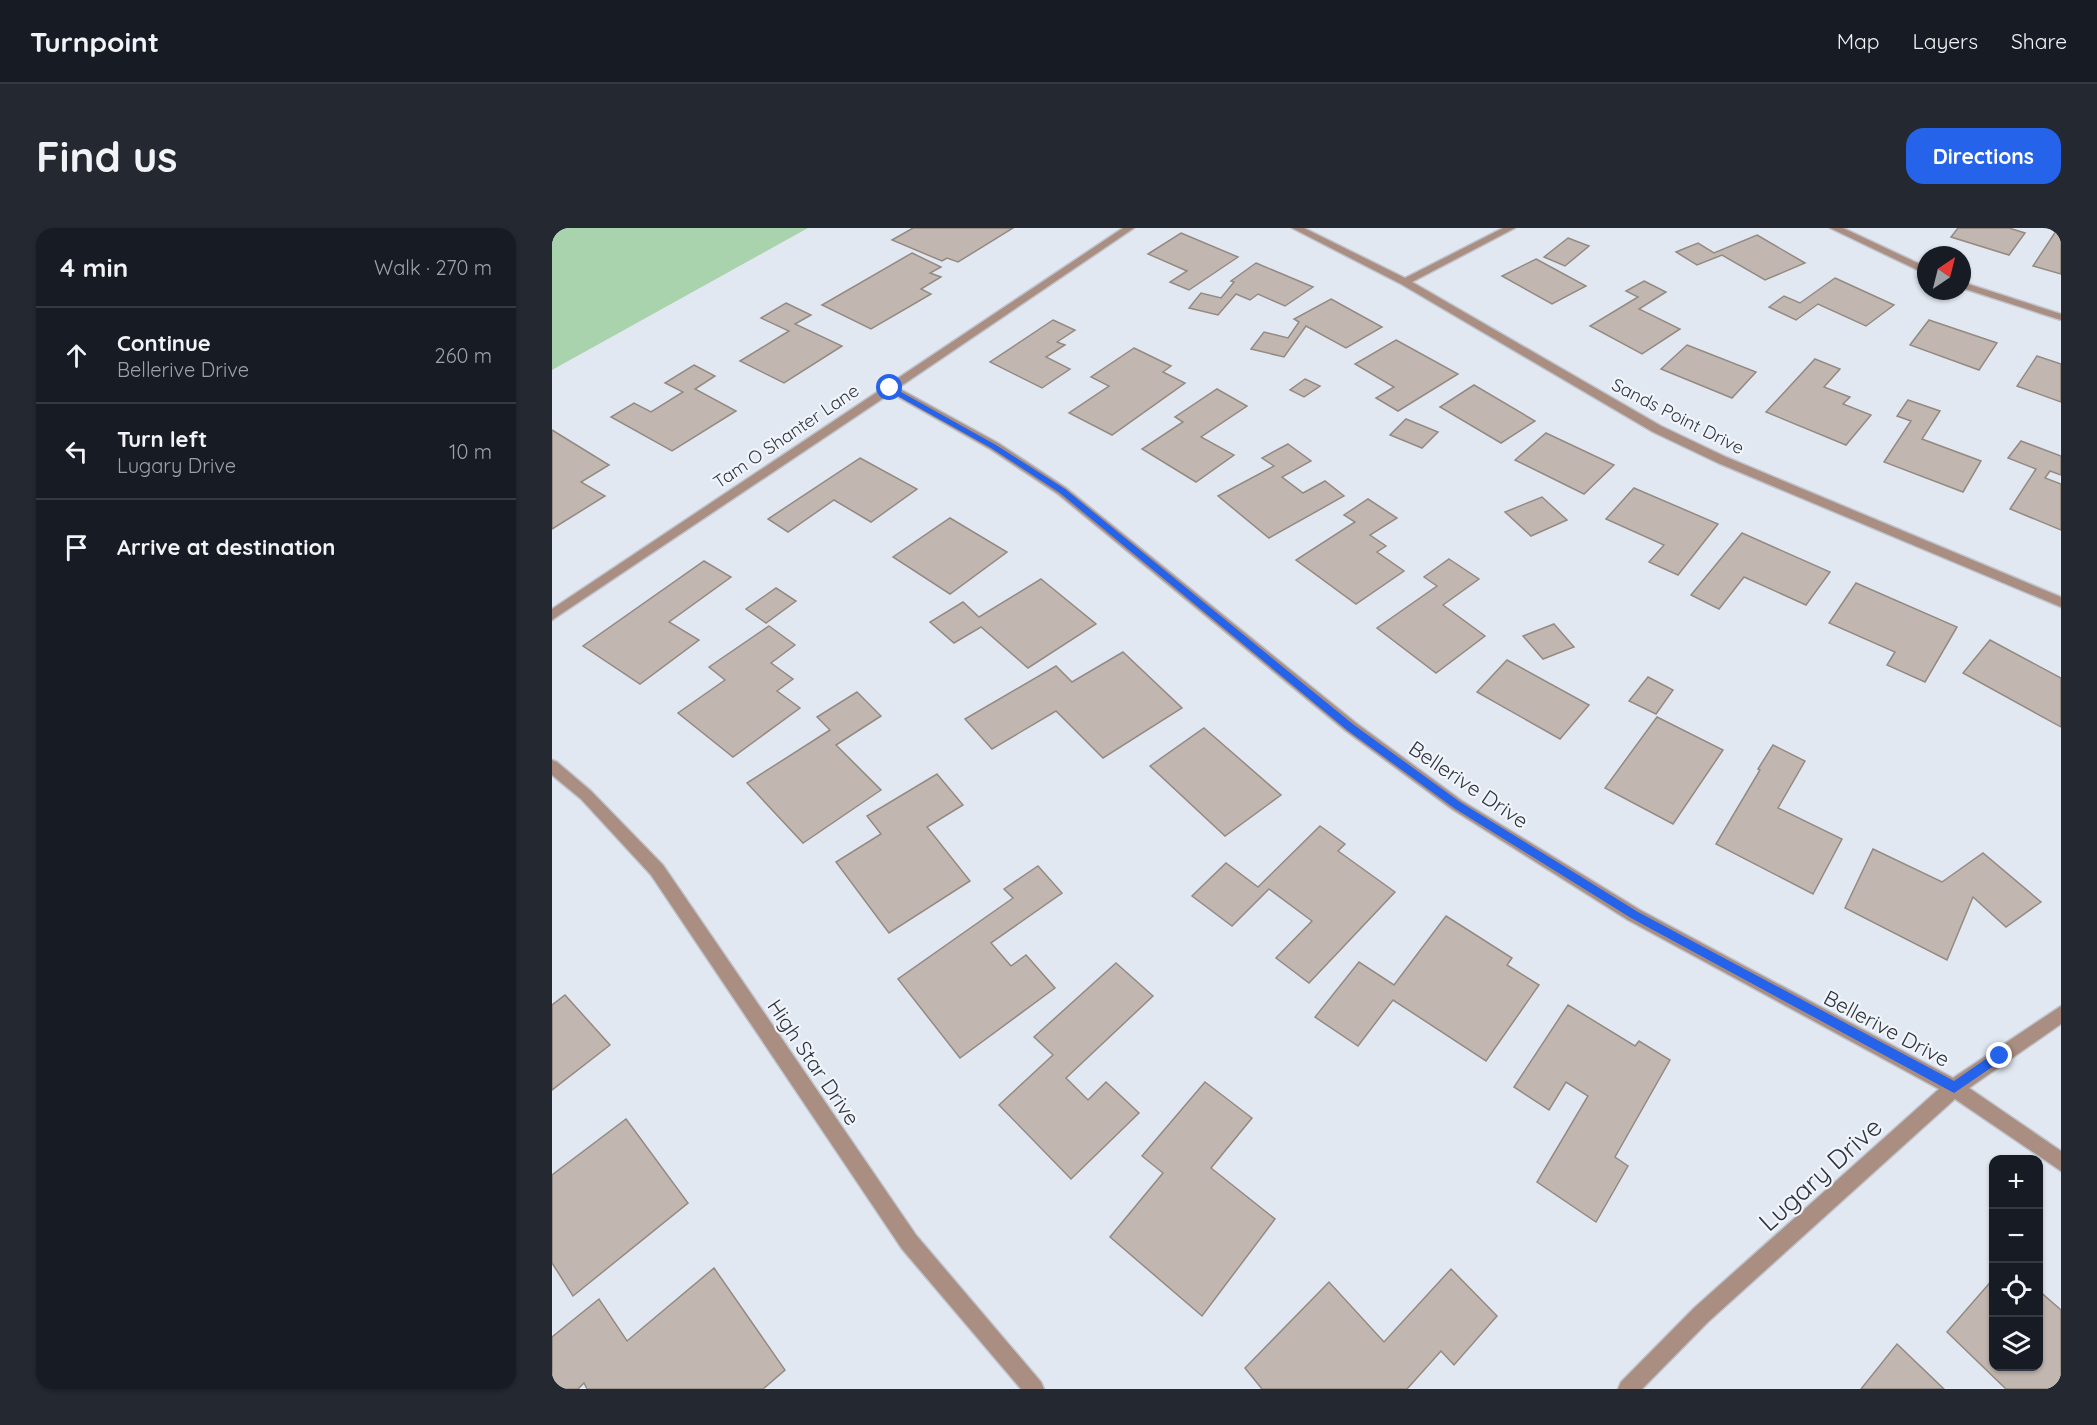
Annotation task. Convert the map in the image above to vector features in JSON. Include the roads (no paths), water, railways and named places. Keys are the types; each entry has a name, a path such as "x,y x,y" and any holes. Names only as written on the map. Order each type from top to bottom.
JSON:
{"street":[{"name":"Tam O Shanter Lane","path":"552,615 1129,228"},
{"name":"Sands Point Drive","path":"1297,228 1405,282 1657,429 1722,460 2061,602"},
{"path":"1405,282 1510,228"},
{"path":"1835,228 1917,267"},
{"path":"1971,288 2061,317"},
{"name":"Bellerive Drive","path":"890,388 994,447 1062,491 1351,727 1457,805 1634,915 1954,1088 2061,1162"},
{"name":"High Star Drive","path":"552,766 586,795 657,870 909,1242 1034,1389"},
{"name":"Lugary Drive","path":"1628,1389 1701,1315 1954,1088 2061,1014"}]}
